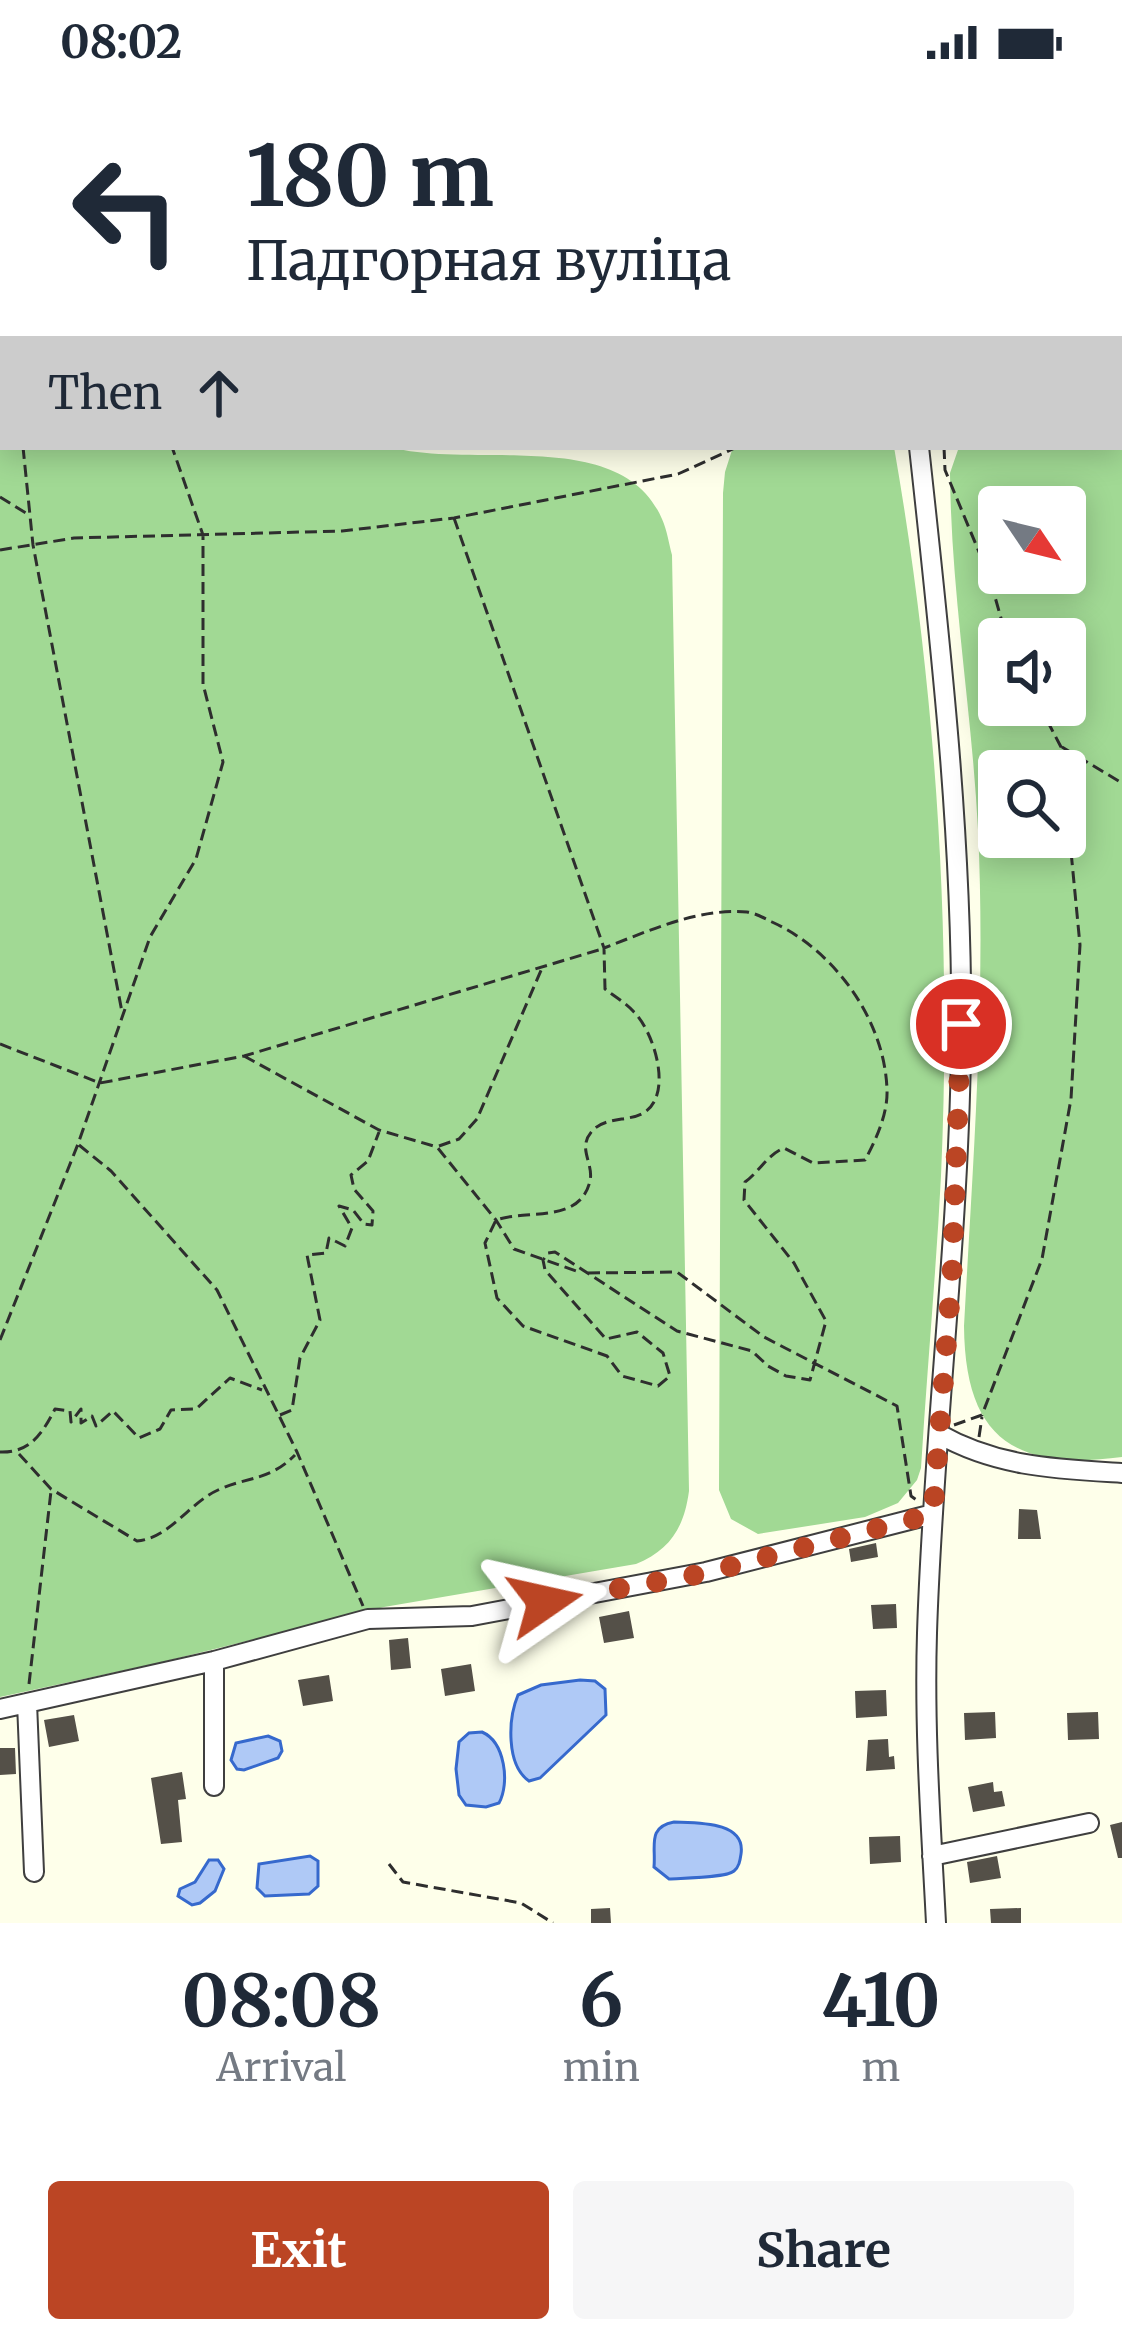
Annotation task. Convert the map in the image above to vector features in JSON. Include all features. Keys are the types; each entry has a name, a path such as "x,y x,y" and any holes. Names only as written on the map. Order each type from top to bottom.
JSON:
{"street":[{"path":"920,450 947,708 960,933 955,1207 933,1514 926,1709 936,1923"},
{"path":"939,1434 972,1453 1044,1468 1122,1473"},
{"path":"0,1709 368,1619 472,1616 706,1573 933,1514"},
{"path":"214,1660 214,1786"},
{"path":"27,1703 34,1872"},
{"path":"932,1856 1089,1823"}],"path":[{"path":"23,450 33,545 122,1017"},
{"path":"0,1340 78,1144 151,937 196,859 223,762 203,684 203,535 173,450"},
{"path":"0,550 74,538 342,531 454,518 678,474 730,450"},
{"path":"944,450 945,470 989,576 1001,618"},
{"path":"0,497 30,516"},
{"path":"454,518 604,948 605,989 638,1014 660,1067 657,1100 643,1114 598,1124 586,1138 584,1152 592,1174 579,1200 561,1213 518,1212 496,1220 485,1244 497,1298 523,1326 607,1356 622,1376 658,1387 670,1376 663,1353 638,1332 606,1339 545,1270 542,1260"},
{"path":"1050,726 1061,750"},
{"path":"1061,746 1122,783"},
{"path":"939,1434 982,1415 1042,1259 1071,1099 1080,945 1072,858"},
{"path":"0,1044 100,1083 244,1056 604,948 688,917 750,912 800,935 834,965 874,1030 887,1091 877,1139 865,1160 813,1163 784,1148 772,1153 745,1182 744,1200 794,1263 826,1321 810,1380 786,1376 752,1352 677,1331 555,1252 542,1260"},
{"path":"437,1148 460,1139 477,1119 543,967"},
{"path":"244,1056 379,1130 437,1148 514,1249 583,1273 677,1272 764,1337 897,1406 911,1496 933,1514"},
{"path":"278,1415 292,1410 300,1358 320,1320 307,1255 326,1253 328,1238 345,1246 352,1228 339,1206 372,1225 373,1211 353,1190 351,1175 368,1161 379,1130"},
{"path":"78,1144 111,1171 217,1290 297,1453 368,1619"},
{"path":"0,1452 18,1453 41,1435 55,1409 70,1411 71,1422 81,1408 81,1423 92,1416 96,1426 112,1411 139,1438 160,1429 171,1410 196,1409 230,1378 264,1390"},
{"path":"18,1453 51,1489 137,1541 152,1540 216,1491 277,1473 297,1453"},
{"path":"27,1703 51,1489"},
{"path":"389,1864 403,1882 521,1903 553,1923"}],"green space":[{"path":"0,450 408,450 542,456 614,471 642,490 662,519 672,555 689,1491 673,1536 658,1552 636,1564 384,1607 0,1697"},
{"path":"732,450 894,450 921,628 942,902 941,1176 921,1468 898,1503 865,1517 758,1534 731,1519 719,1490 725,472"},
{"path":"958,450 1122,450 1122,1457 1052,1458 1003,1439 986,1421 967,1365 964,1326 977,1078 978,858 1086,858 1086,750 978,750 978,849 950,473"}],"water":[{"path":"595,1681 605,1689 606,1715 540,1778 529,1781 516,1764 511,1741 518,1695 541,1685"},
{"path":"482,1732 496,1744 505,1774 499,1803 486,1807 466,1805 459,1795 456,1769 459,1742 469,1733"},
{"path":"268,1736 280,1741 278,1758 237,1769 231,1760 236,1743"},
{"path":"674,1822 718,1826 736,1835 741,1854 737,1868 722,1875 669,1879 654,1867 655,1838 660,1828"},
{"path":"310,1856 318,1861 318,1886 309,1894 265,1896 257,1888 259,1864"},
{"path":"209,1860 218,1860 224,1869 215,1891 192,1905 178,1896 180,1889 195,1882"}],"building":[{"path":"1019,1509 1037,1510 1041,1539 1018,1539"},
{"path":"876,1543 878,1557 851,1562 849,1549"},
{"path":"896,1604 897,1628 873,1629 871,1605"},
{"path":"629,1611 634,1638 604,1643 599,1617"},
{"path":"408,1638 411,1668 391,1670 389,1640"},
{"path":"471,1664 475,1691 445,1696 441,1669"},
{"path":"329,1675 333,1701 303,1706 298,1680"},
{"path":"886,1690 887,1716 856,1718 855,1691"},
{"path":"995,1712 996,1738 965,1740 964,1713"},
{"path":"1098,1712 1099,1739 1068,1740 1067,1713"},
{"path":"74,1715 79,1741 49,1747 44,1720"},
{"path":"888,1739 895,1769 866,1771 868,1740"},
{"path":"0,1748 15,1748 16,1774 0,1775"},
{"path":"182,1772 186,1799 178,1800 182,1842 161,1844 151,1778"},
{"path":"993,1782 994,1792 1002,1791 1005,1806 973,1812 968,1787"},
{"path":"1122,1822 1122,1858 1118,1858 1110,1825"},
{"path":"900,1836 901,1862 870,1864 869,1837"},
{"path":"997,1856 1001,1878 970,1883 967,1862"},
{"path":"610,1908 611,1923 591,1923 591,1909"},
{"path":"1021,1908 1021,1923 991,1923 990,1909"}],"route":[{"path":"545,1602 706,1573 933,1514 952,1274 961,1024"}]}
